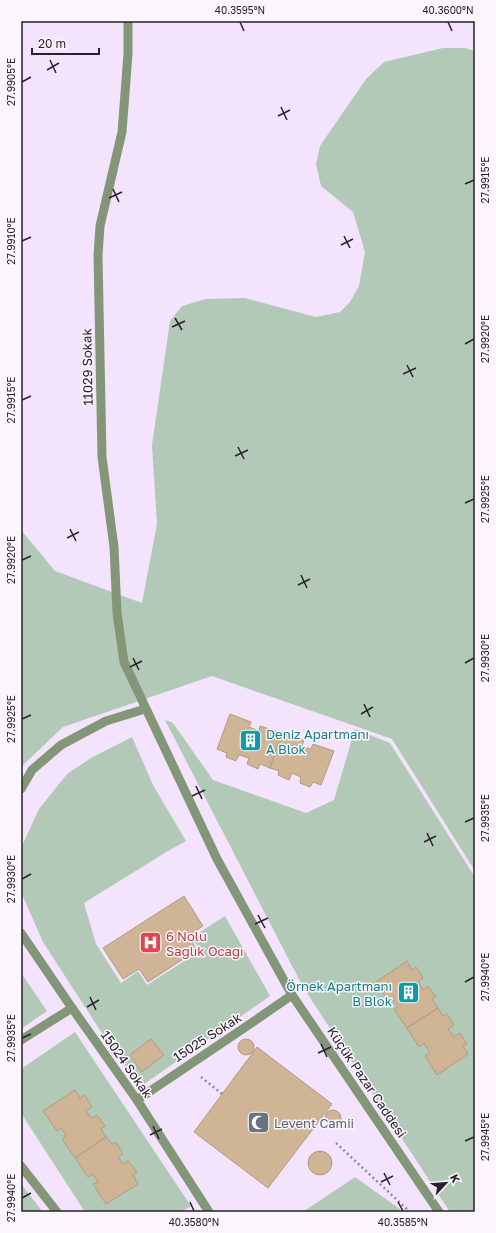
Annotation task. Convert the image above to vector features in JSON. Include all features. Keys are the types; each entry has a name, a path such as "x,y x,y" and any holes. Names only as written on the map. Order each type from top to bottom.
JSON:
{"lane":[{"name":"11029 Sokak","path":"128,21 128,54 122,132 100,226 98,255 102,457 114,547 117,613 124,662 145,709"},
{"path":"21,789 32,770 61,745 106,721 145,709"},
{"name":"Küçük Pazar Caddesi","path":"145,709 217,859 292,995 439,1212"},
{"name":"15024 Sokak","path":"21,933 137,1100 208,1212"},
{"name":"15025 Sokak","path":"137,1100 292,995"},
{"path":"21,1040 72,1008"},
{"path":"21,1166 57,1212"}],"path":[{"path":"187,1066 222,1094"},
{"path":"336,1142 410,1212"}],"green space":[{"path":"443,48 465,48 475,51 475,871 392,739 212,676 63,727 21,767 21,530 55,571 142,603 157,524 152,445 170,321 182,306 206,299 245,298 316,317 340,312 350,302 359,286 365,252 353,212 321,186 316,164 320,146 366,79 384,62"},
{"path":"165,720 173,723 213,780 306,813 334,800 355,729 390,743 475,877 475,1212 450,1212 303,987"},
{"path":"132,737 153,785 186,841 84,903 96,944 121,983 138,971 147,985 200,951 192,937 225,916 270,996 140,1087 107,1041 43,942 21,892 21,848 39,809 67,774 91,758"},
{"path":"21,973 47,1011 21,1029"},
{"path":"75,1032 191,1206 181,1212 85,1212 21,1113 21,1069"},
{"path":"355,1177 404,1212 303,1212"},
{"path":"21,1184 43,1212 21,1212"}],"building":[{"name":"Deniz Apartmanı A Blok","path":"230,714 251,722 249,727 259,731 260,726 282,733 270,768 260,764 258,769 247,764 249,758 239,755 236,761 226,757 227,753 217,749"},
{"path":"282,733 304,740 302,746 311,749 313,744 334,751 321,785 313,782 310,787 300,783 301,777 292,773 289,780 278,775 279,771 270,768"},
{"name":"6 Nolu Sağlık Ocağı","path":"184,896 203,926 188,936 197,950 148,982 139,969 123,979 103,948"},
{"name":"Örnek Apartmanı B Blok","path":"407,961 412,970 416,967 423,978 418,981 423,990 428,986 436,997 432,999 438,1008 407,1028 394,1009 398,1007 392,998 388,1001 376,982"},
{"path":"438,1008 443,1016 447,1014 454,1025 448,1029 454,1037 460,1033 467,1044 463,1046 468,1054 437,1075 425,1056 430,1053 424,1043 419,1047 407,1028"},
{"path":"151,1039 164,1055 142,1072 130,1055"},
{"path":"246,1039 253,1044 254,1047 249,1054 246,1055 239,1050 238,1047 243,1040"},
{"name":"Levent Camii","path":"257,1047 332,1104 268,1188 194,1132"},
{"path":"75,1090 80,1098 85,1095 92,1107 86,1111 91,1118 97,1115 105,1126 101,1129 106,1137 75,1158 62,1139 66,1135 61,1128 57,1131 43,1111"},
{"path":"333,1110 340,1115 341,1118 336,1125 333,1126 326,1121 325,1118 330,1111"},
{"path":"106,1137 112,1144 116,1142 123,1154 118,1157 123,1164 128,1161 137,1172 133,1175 138,1184 106,1204 93,1184 98,1182 93,1174 88,1177 75,1158"},
{"path":"320,1151 328,1155 332,1163 328,1171 320,1175 312,1171 308,1163 312,1155"}],"place":[{"name":"Deniz Apartmanı A Blok","path":"250,741"},
{"name":"6 Nolu Sağlık Ocağı","path":"151,943"},
{"name":"Örnek Apartmanı B Blok","path":"408,993"},
{"name":"Levent Camii","path":"259,1123"}]}
